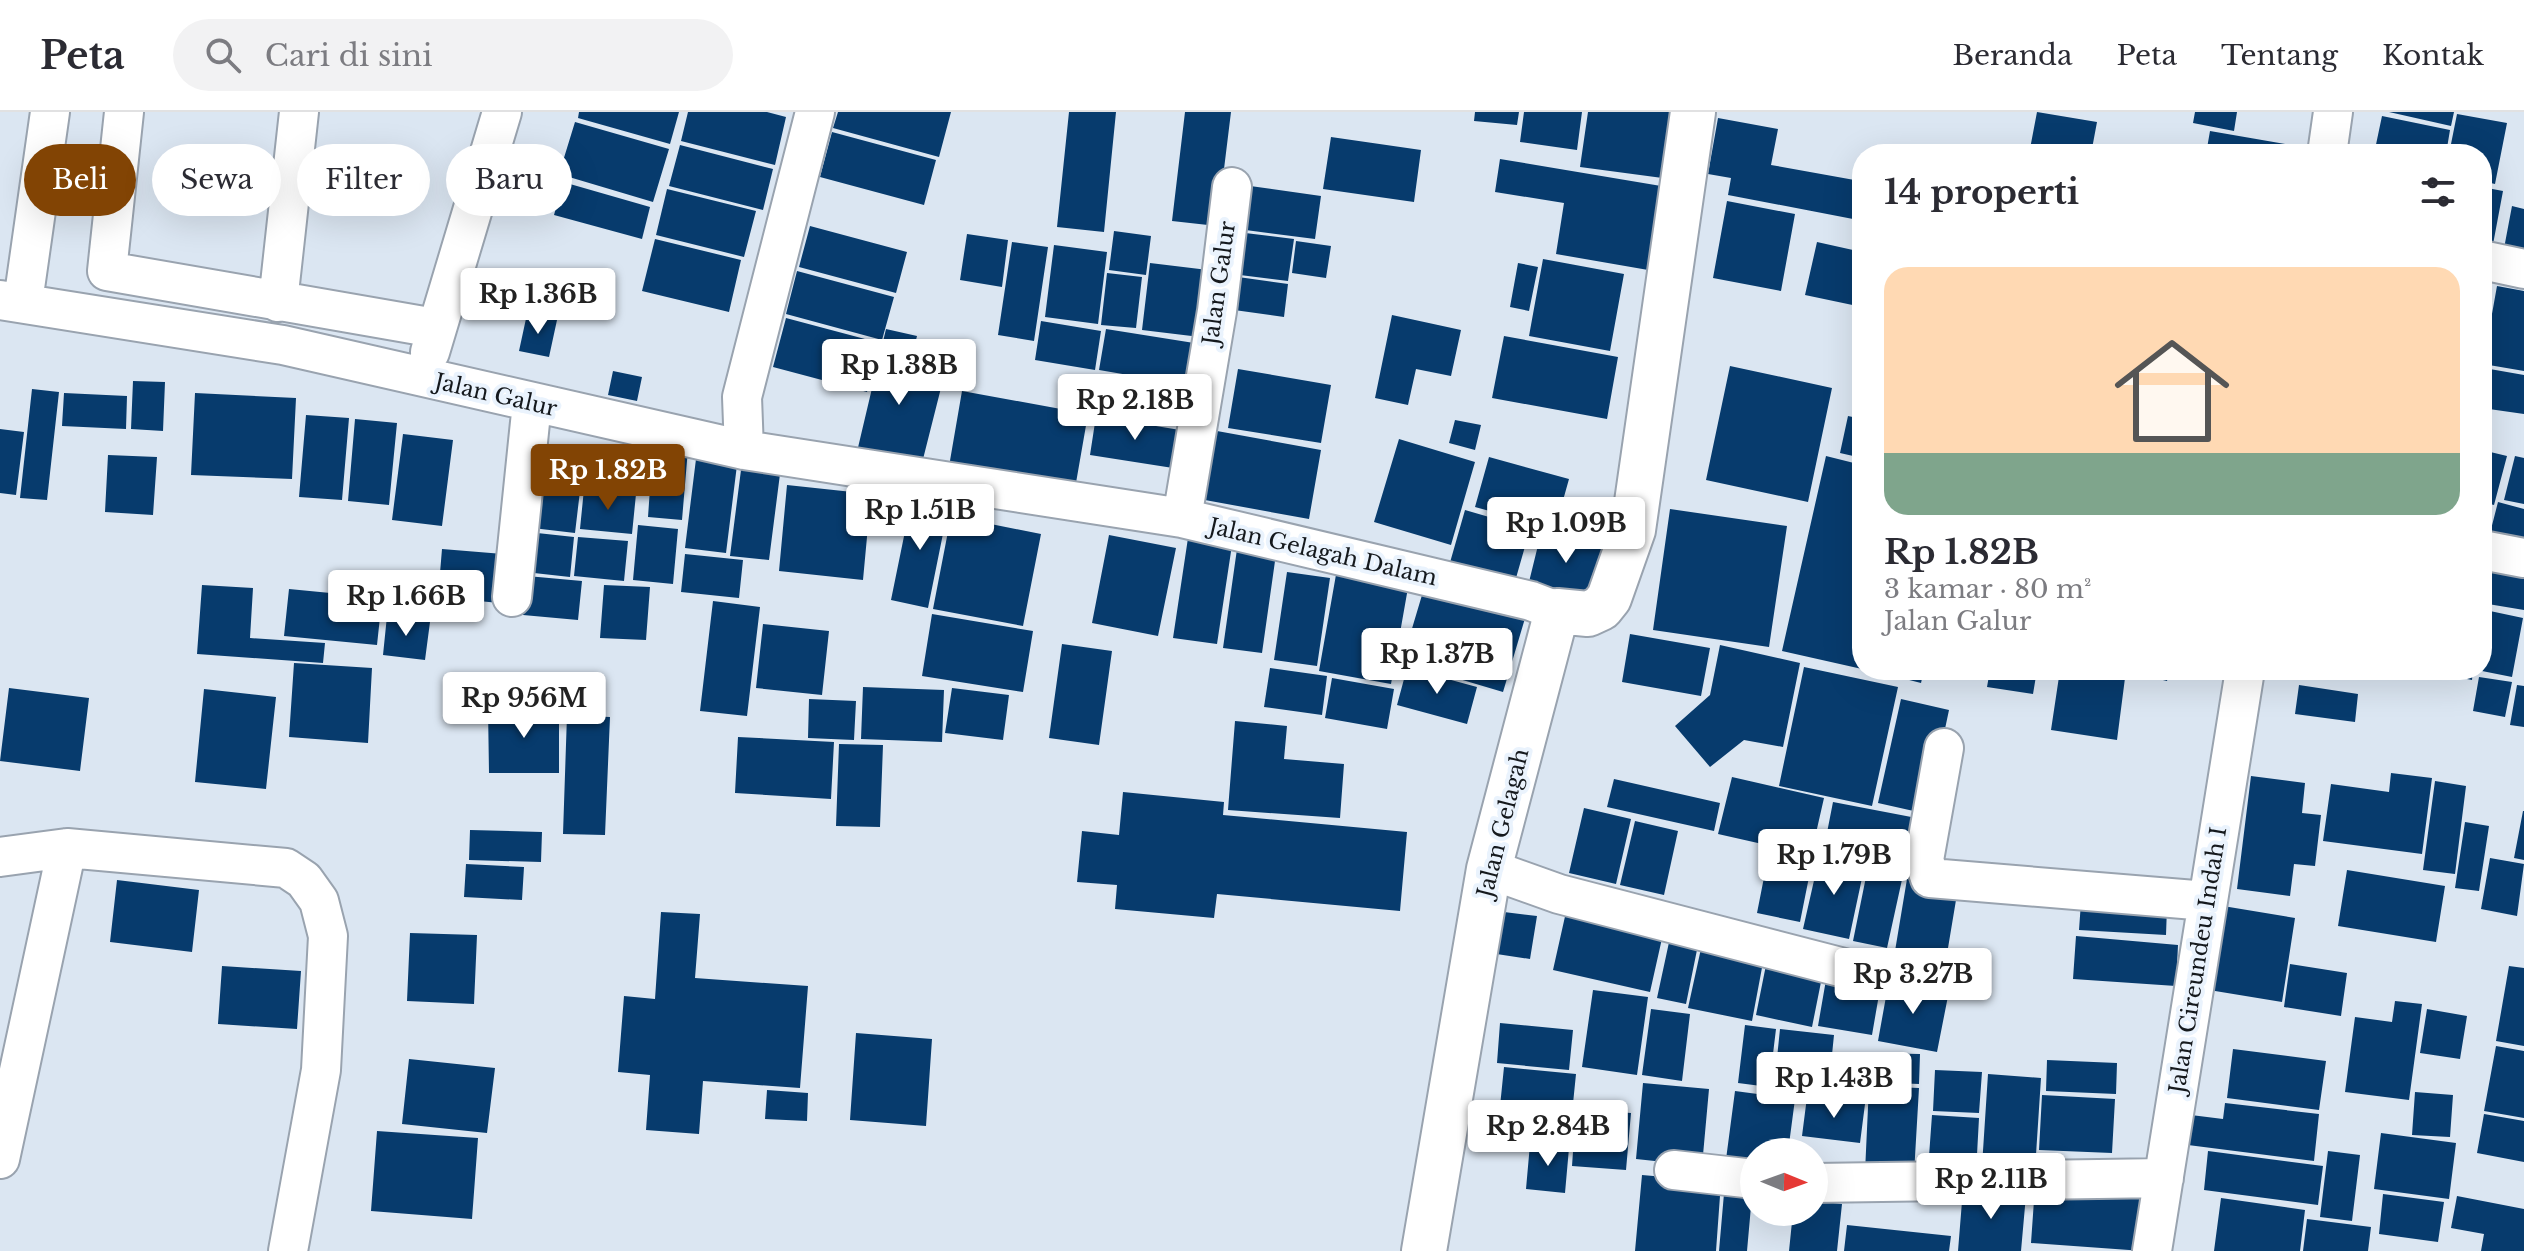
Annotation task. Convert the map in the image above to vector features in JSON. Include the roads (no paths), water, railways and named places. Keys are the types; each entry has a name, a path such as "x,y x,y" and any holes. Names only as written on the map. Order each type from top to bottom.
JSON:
{"street":[{"path":"12,301 50,112"},
{"path":"124,112 107,271 435,328"},
{"path":"278,302 299,112"},
{"path":"424,378 435,328 502,112"},
{"path":"744,450 742,397 815,112"},
{"path":"1557,611 1588,614 1601,608 1609,598 1633,530 1693,112"},
{"path":"2328,144 2333,112"},
{"name":"Jalan Galur","path":"12,301 283,345 744,450 1182,518 1217,311 1232,187"},
{"path":"2492,262 2524,269"},
{"path":"512,597 532,403"},
{"name":"Jalan Gelagah Dalam","path":"1182,518 1531,601 1557,611"},
{"path":"2492,552 2524,558"},
{"name":"Jalan Gelagah","path":"1424,1251 1489,869 1557,611"},
{"name":"Jalan Cireundeu Indah I","path":"2152,1251 2243,680"},
{"path":"1944,748 1924,860 1930,878 2207,901"},
{"path":"0,1159 67,848"},
{"path":"0,857 67,848 286,868 304,880 319,901 328,936 321,1070 288,1251"},
{"path":"1489,869 1559,894 1875,976"},
{"path":"1674,1170 1740,1177"},
{"path":"1828,1183 2164,1178"}]}
